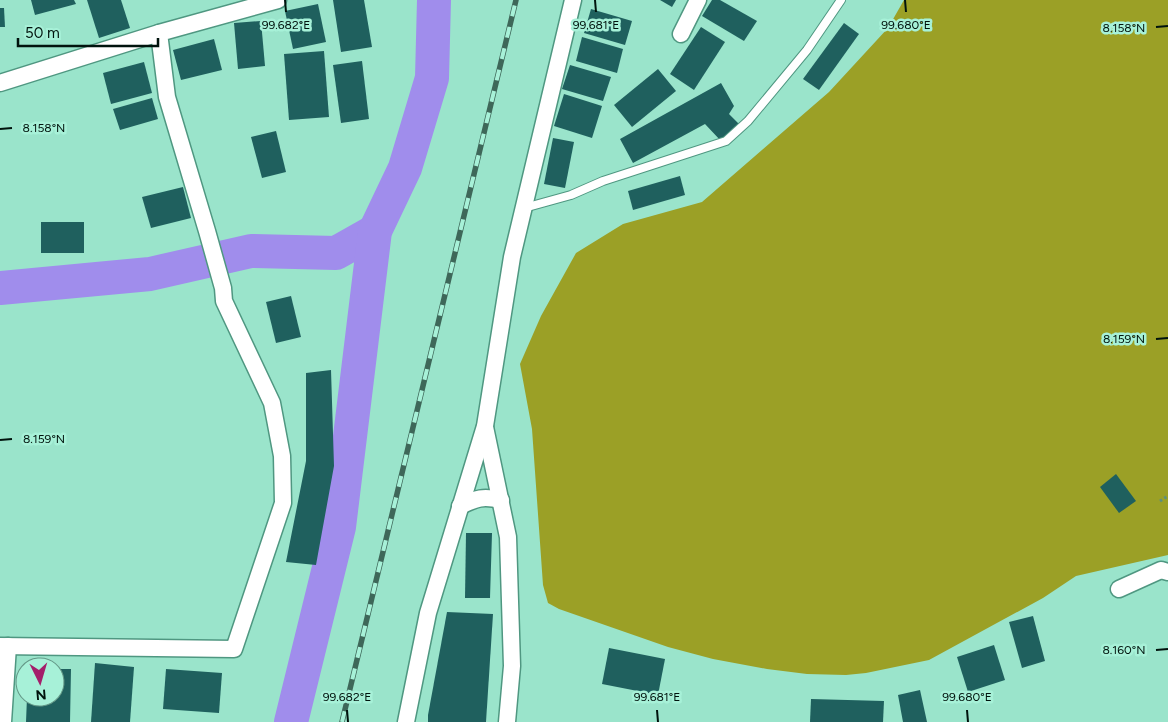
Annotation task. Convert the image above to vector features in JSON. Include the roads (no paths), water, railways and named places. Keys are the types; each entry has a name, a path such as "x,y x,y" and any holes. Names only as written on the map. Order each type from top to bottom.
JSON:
{"street":[{"path":"0,83 159,33 278,0"},
{"path":"406,722 428,613 485,426 512,257 573,0"},
{"path":"681,34 698,0"},
{"path":"3,722 4,646 234,649 283,503 282,456 272,403 224,301 223,288 207,230 167,97 159,33"},
{"path":"485,426 508,537 512,666 507,722"},
{"path":"460,506 477,498 489,497 501,500"},
{"path":"1119,589 1161,570 1168,572"}],"lane":[{"path":"524,208 571,195 603,181 726,141 748,121 807,50 841,0"}],"waterway":[{"path":"291,722 339,527 375,231 405,168 432,78 434,0"},
{"path":"0,288 150,274 251,251 336,253 375,231"}],"railway":[{"path":"342,722 516,0"}]}
